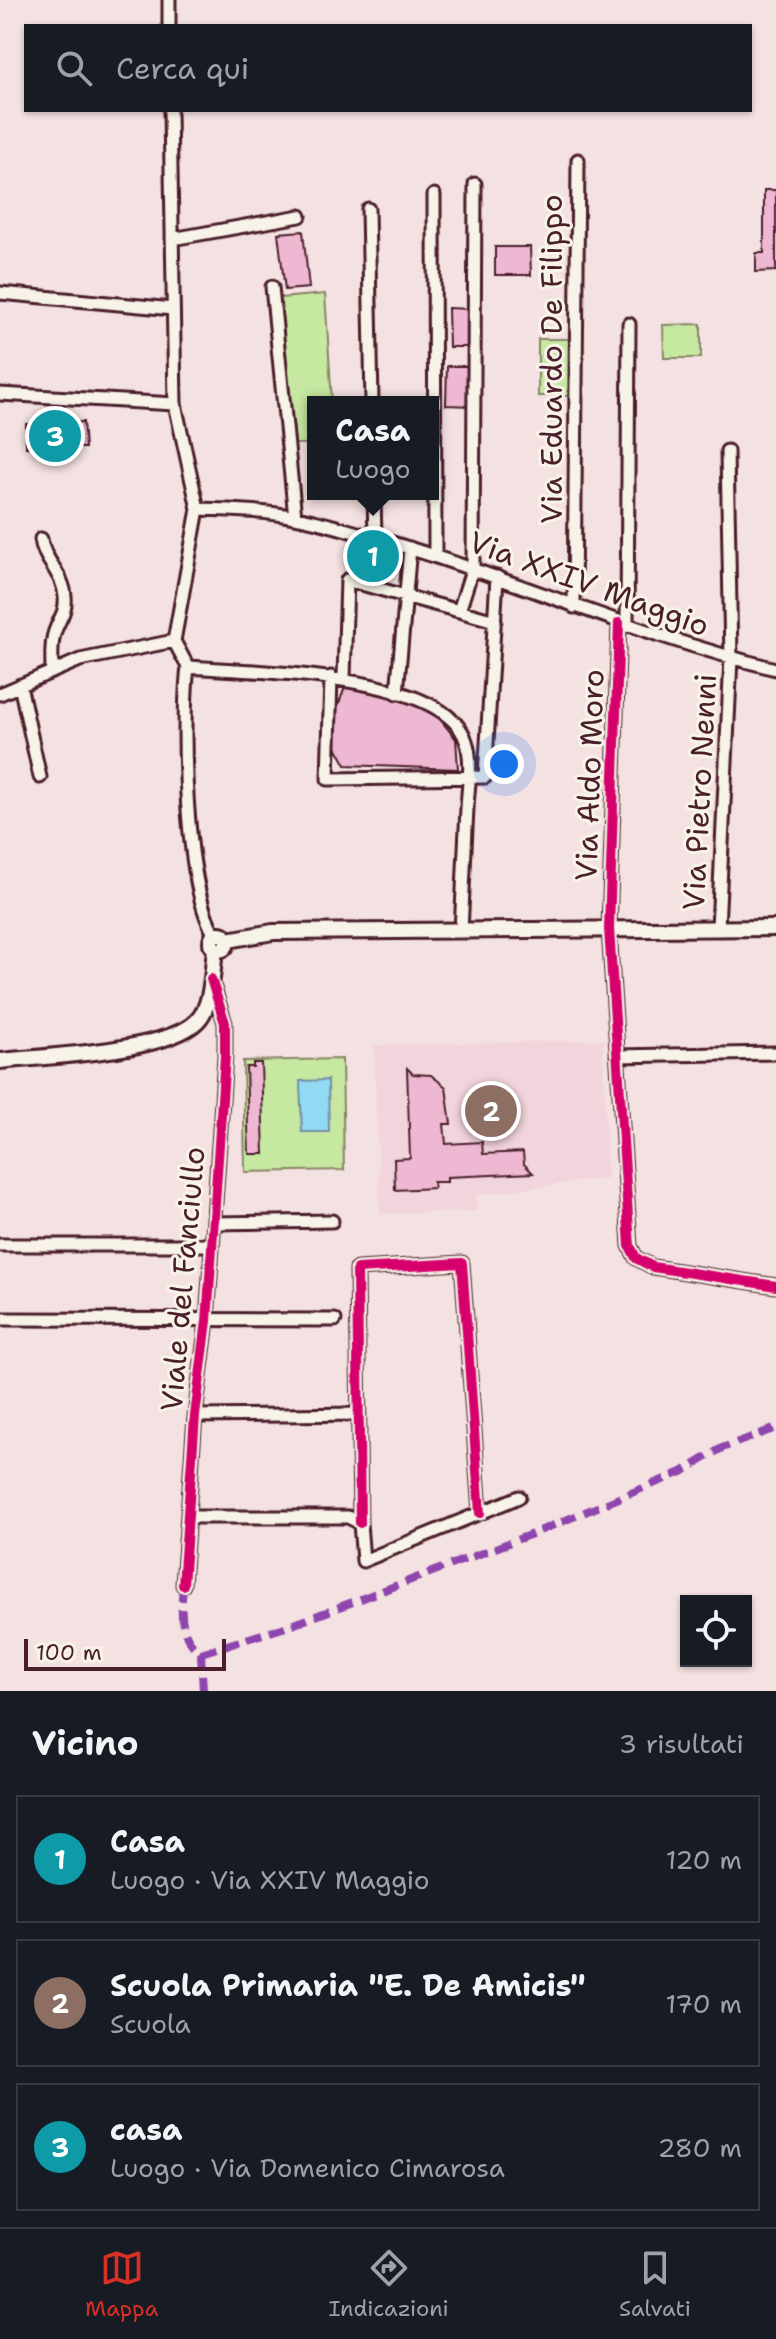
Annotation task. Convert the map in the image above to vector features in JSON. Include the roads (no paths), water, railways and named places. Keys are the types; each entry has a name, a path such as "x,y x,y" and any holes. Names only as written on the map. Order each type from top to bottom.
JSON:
{"street":[{"path":"169,0 169,24"},
{"path":"0,1061 142,1044 175,1037 199,1019 219,942 203,918 196,886 183,708 188,667 174,641 198,509 175,404 170,112"},
{"name":"Via Eduardo De Filippo","path":"574,607 578,160"},
{"path":"459,611 473,567 475,184"},
{"path":"434,195 435,396"},
{"path":"368,209 372,396"},
{"path":"172,239 300,216"},
{"path":"272,287 295,517"},
{"path":"0,293 173,309"},
{"name":"Via Aldo Moro","path":"629,324 623,625 609,929 630,1246 636,1258 653,1267 776,1286"},
{"path":"0,394 175,404"},
{"name":"Via Pietro Nenni","path":"718,928 731,658 727,451"},
{"path":"374,500 375,538"},
{"path":"435,500 435,556"},
{"name":"Via XXIV Maggio","path":"198,509 295,517 375,538 473,567 623,625 776,669"},
{"path":"41,539 42,550 64,584 66,601 63,621 52,640 52,672"},
{"path":"397,693 410,548"},
{"path":"331,677 328,779 485,777 497,577"},
{"path":"344,678 347,580 495,621"},
{"path":"0,694 80,660 174,641"},
{"path":"188,667 344,678 440,709 461,727 467,743 469,777 461,931"},
{"path":"20,685 40,777"},
{"path":"219,942 273,932 776,928"},
{"name":"Viale del Fanciullo","path":"183,1585 195,1416 207,1321 225,1023 211,979"},
{"path":"617,1056 776,1053"},
{"path":"214,1223 332,1221"},
{"path":"0,1245 212,1245"},
{"path":"480,1513 462,1263 357,1269 363,1561 480,1513 519,1497"},
{"path":"0,1319 335,1320"},
{"path":"195,1416 359,1414"},
{"path":"188,1517 348,1517 360,1523"}],"water":[{"path":"328,1080 329,1132 302,1132 300,1081"}],"place":[{"name":"casa","path":"55,436"},
{"name":"Casa","path":"373,556"},
{"name":"Scuola Primaria \"E. De Amicis\"","path":"491,1111"}]}
